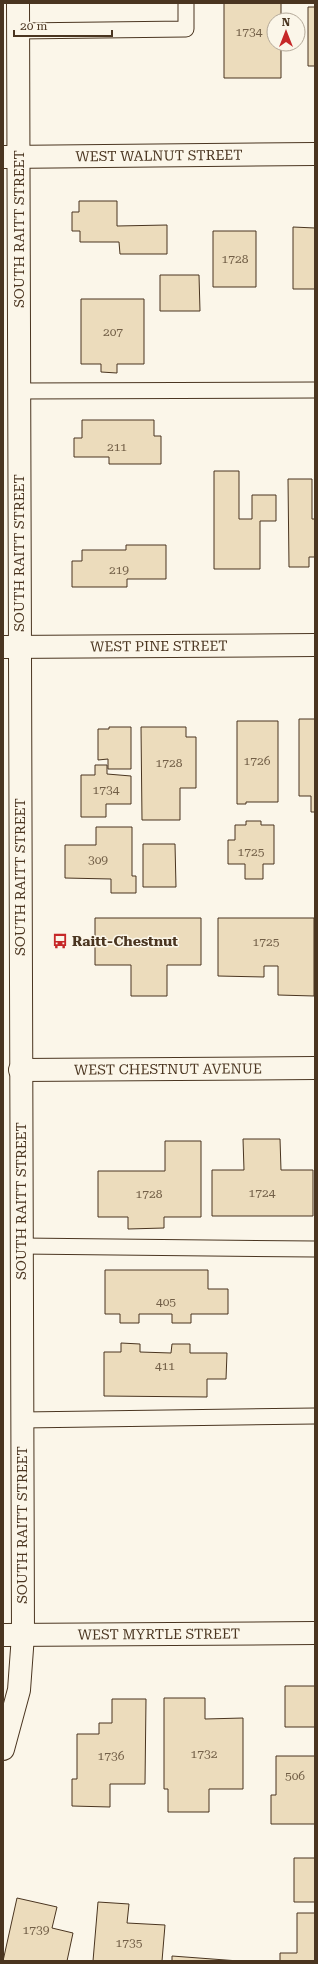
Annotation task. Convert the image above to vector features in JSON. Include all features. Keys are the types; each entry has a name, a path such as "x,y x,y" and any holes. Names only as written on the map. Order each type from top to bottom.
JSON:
{"street":[{"name":"SOUTH RAITT STREET","path":"3,1749 19,1690 13,1635 22,1420 20,1070 11,647 19,391 11,156 18,31 18,3"},
{"name":"WEST WALNUT STREET","path":"11,156 315,154"},
{"name":"WEST PINE STREET","path":"11,647 315,645"},
{"name":"WEST CHESTNUT AVENUE","path":"20,1070 315,1068"},
{"name":"WEST MYRTLE STREET","path":"13,1635 315,1633"}],"lane":[{"path":"18,31 186,29 186,3"},
{"path":"19,391 315,390"},
{"path":"21,1246 315,1249"},
{"path":"22,1420 315,1416"}],"building":[{"path":"224,3 281,3 281,12 266,12 266,52 281,52 281,78 224,78"},
{"path":"308,7 315,7 315,66 308,66"},
{"path":"79,201 117,201 117,226 167,225 167,254 120,254 119,242 80,242 80,231 72,231 72,212 79,212"},
{"path":"293,227 315,228 315,289 293,289"},
{"path":"213,231 256,231 256,287 213,287"},
{"path":"160,275 199,275 200,311 160,311"},
{"path":"81,299 144,299 144,364 117,364 117,373 101,372 101,364 81,364"},
{"path":"82,420 154,420 154,436 161,436 161,464 109,464 109,457 74,457 74,438 82,438"},
{"path":"214,471 239,471 239,519 252,519 252,495 276,495 276,521 260,521 260,569 214,569"},
{"path":"288,479 312,479 312,519 315,519 315,557 309,557 309,567 289,567"},
{"path":"126,545 166,545 166,579 127,579 127,587 72,587 72,561 82,561 82,550 126,550"},
{"path":"299,719 315,719 315,812 311,812 311,796 299,796"},
{"path":"237,721 278,721 278,802 246,802 246,804 237,804"},
{"path":"109,727 131,727 131,769 108,769 108,759 98,760 98,729 109,729"},
{"path":"141,727 186,727 186,737 196,737 196,788 180,788 180,820 142,820"},
{"path":"95,765 107,765 107,774 131,776 131,804 106,804 106,817 81,817 81,775 95,775"},
{"path":"246,821 261,821 261,825 274,825 274,864 263,864 263,879 245,879 245,864 228,864 228,840 235,840 235,825 246,825"},
{"path":"96,827 132,827 132,876 136,876 136,893 111,893 111,879 65,878 65,845 96,845"},
{"path":"143,844 175,844 176,887 143,887"},
{"path":"95,918 201,918 201,965 167,965 167,996 131,996 131,965 95,965"},
{"path":"218,918 314,918 314,996 278,995 278,966 264,966 264,977 218,976"},
{"path":"243,1139 280,1139 281,1170 313,1170 313,1216 212,1216 212,1170 244,1170"},
{"path":"165,1141 201,1141 201,1217 164,1217 164,1228 128,1229 128,1217 98,1217 98,1171 165,1171"},
{"path":"105,1270 208,1270 208,1289 228,1289 228,1314 191,1314 191,1323 172,1323 172,1314 139,1314 139,1323 120,1323 120,1314 105,1314"},
{"path":"121,1343 140,1344 140,1352 171,1353 172,1344 190,1344 190,1353 227,1353 226,1379 207,1379 207,1397 104,1396 104,1352 121,1352"},
{"path":"285,1686 315,1686 315,1727 285,1727"},
{"path":"164,1698 205,1698 205,1719 243,1718 243,1789 209,1789 209,1812 168,1812 168,1789 164,1789"},
{"path":"112,1699 146,1699 145,1784 110,1784 110,1807 72,1806 72,1779 77,1779 77,1734 99,1734 99,1723 112,1723"},
{"path":"276,1756 315,1756 315,1824 271,1824 271,1795 276,1795"},
{"path":"294,1858 315,1858 315,1902 294,1902"},
{"path":"17,1898 57,1907 52,1928 73,1933 67,1961 3,1961"},
{"path":"98,1902 129,1904 127,1923 165,1925 162,1961 93,1961"},
{"path":"297,1913 315,1913 315,1961 280,1961 280,1953 297,1953"},
{"path":"172,1956 239,1961 172,1961"}],"place":[{"name":"Raitt-Chestnut","path":"60,941"}]}
